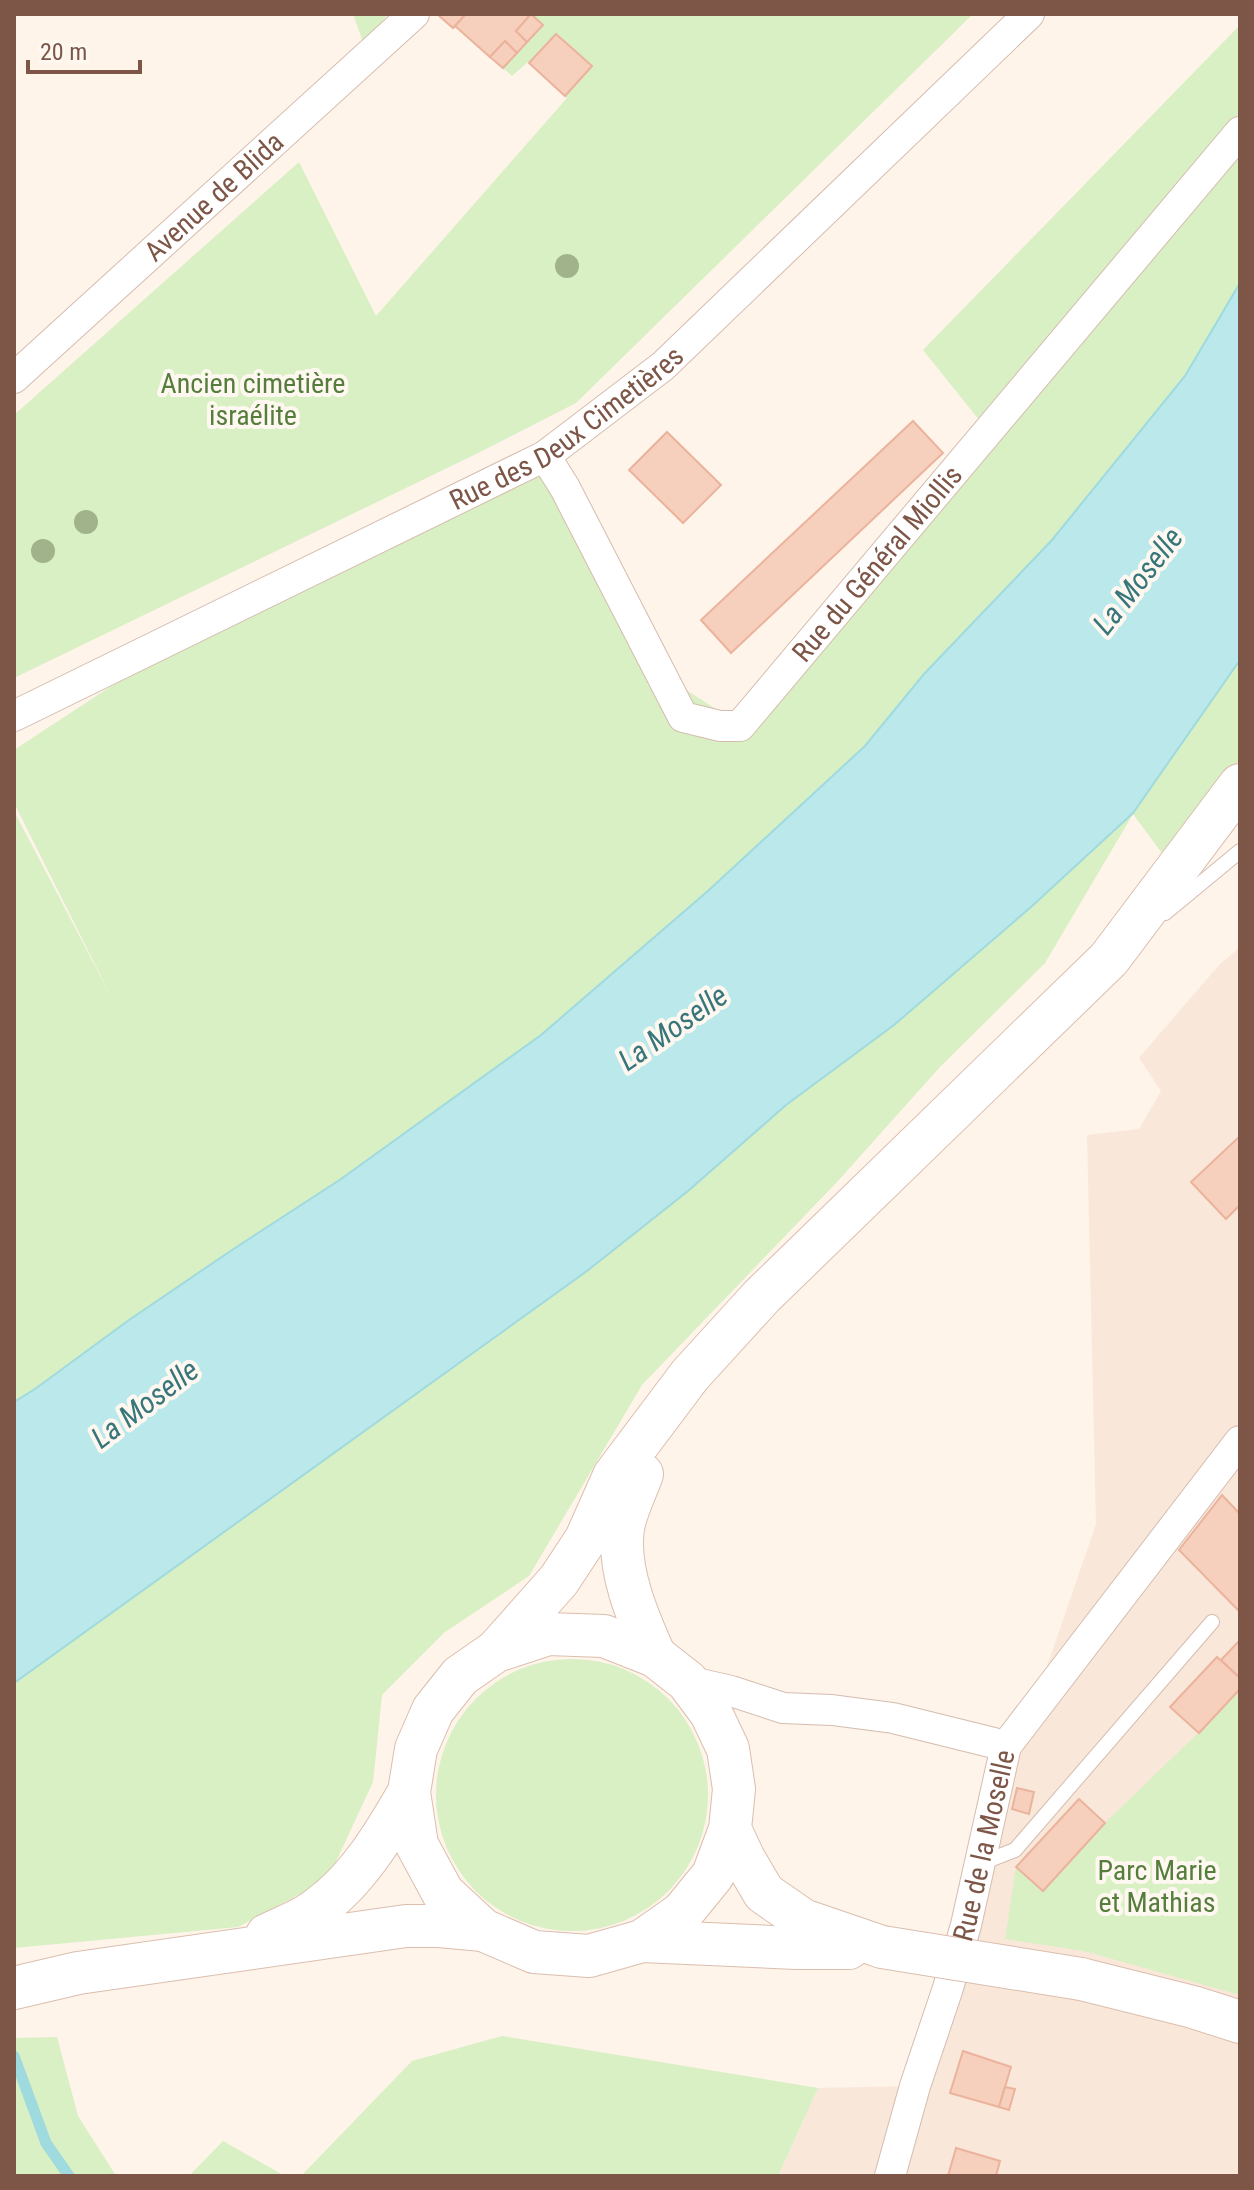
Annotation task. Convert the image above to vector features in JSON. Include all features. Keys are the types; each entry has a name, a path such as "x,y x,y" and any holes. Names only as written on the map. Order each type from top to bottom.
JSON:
{"main road":[{"path":"483,1930 443,1893 417,1845 409,1792 416,1749 433,1710 460,1676 496,1651 566,1570 586,1539 614,1476 690,1375 762,1296 1109,959 1240,785"},
{"path":"642,1941 682,1913 713,1875 730,1829 734,1789 728,1749 711,1713 671,1668 630,1594 623,1527 667,1405"},
{"path":"496,1651 548,1634 604,1636 671,1668"},
{"path":"235,1951 317,1910 356,1873 386,1832 409,1792"},
{"path":"730,1829 764,1893 803,1920 882,1947 1081,1979 1240,2022"},
{"path":"14,1988 78,1973 406,1926 483,1930 534,1952 589,1956 642,1941 797,1948 882,1947"}],"street":[{"name":"Avenue de Blida","path":"14,378 414,14"},
{"name":"Rue des Deux Cimetières","path":"14,716 545,456 663,366 1029,14"},
{"name":"Rue du Général Miollis","path":"545,456 565,488 683,717 720,726 740,726 1240,132"},
{"name":"Rue de la Moselle","path":"890,2176 966,1925 1006,1746 1240,1441"},
{"path":"671,1668 783,1708 832,1710 893,1718 1006,1746"}],"lane":[{"path":"1109,959 1240,851"},
{"path":"979,1864 1015,1850 1212,1622"}],"shaded area":[{"path":"1240,947 1240,2176 778,2176 818,2088 915,2086 979,1864 1096,1524 1087,1135 1139,1129 1161,1091 1139,1058 1219,965"}],"green space":[{"path":"353,14 388,14 364,45"},
{"name":"Ancien cimetière israélite","path":"437,14 973,14 576,403 14,678 14,415 299,162 376,316 567,98 528,62 512,76 457,27 453,29"},
{"path":"1240,25 1240,283 1185,376 1052,540 924,674 865,746 709,890 541,1035 341,1179 129,1320 14,1402 14,811 114,1002 14,803 14,750 215,618 545,456 677,684 725,715 751,714 988,431 923,350"},
{"path":"1240,660 1240,785 1175,871 1133,814 1045,963 940,1067 837,1182 642,1385 529,1576 445,1632 382,1695 373,1782 328,1879 238,1927 14,1948 14,1683 587,1271 688,1191 786,1105 894,1025 1031,907 1133,813"},
{"path":"572,1659 624,1669 648,1682 668,1699 685,1719 698,1743 708,1795 698,1847 685,1871 668,1891 648,1908 624,1921 572,1931 520,1921 496,1908 476,1891 459,1871 446,1847 436,1795 446,1743 459,1719 476,1699 496,1682 520,1669"},
{"name":"Parc Marie et Mathias","path":"1240,1689 1240,1995 1084,1951 1005,1939 1016,1867 1043,1891 1105,1823"},
{"path":"502,2036 818,2088 778,2176 301,2176 412,2061"},
{"path":"57,2037 78,2116 116,2176 14,2176 14,2038"},
{"path":"223,2141 285,2176 189,2176"}],"water":[{"name":"La Moselle","path":"1240,283 1240,660 1133,813 1031,907 894,1025 786,1105 688,1191 587,1271 14,1683 14,1402 129,1320 341,1179 541,1035 709,890 865,746 924,674 1052,540 1185,376"}],"building":[{"path":"437,14 466,14 453,28"},
{"path":"466,14 531,14 516,31 527,42 517,53 505,41 490,57 455,26"},
{"path":"531,14 543,25 527,42 516,31"},
{"path":"556,34 592,66 565,96 529,63"},
{"path":"505,41 517,53 503,68 490,57"},
{"path":"913,421 943,453 731,653 701,620"},
{"path":"667,432 721,485 683,523 629,470"},
{"path":"1240,1136 1240,1205 1226,1219 1191,1182"},
{"path":"1222,1495 1240,1514 1240,1612 1179,1550"},
{"path":"1240,1640 1240,1678 1221,1660"},
{"path":"1217,1657 1240,1678 1240,1689 1199,1733 1170,1707"},
{"path":"1017,1788 1034,1792 1029,1814 1012,1809"},
{"path":"1079,1799 1105,1823 1043,1891 1016,1867"},
{"path":"963,2051 1011,2067 999,2107 950,2093"},
{"path":"1005,2087 1015,2089 1009,2110 999,2107"},
{"path":"956,2148 1000,2161 996,2176 948,2176"}],"waterway":[{"path":"14,2056 46,2143 69,2176"}]}
